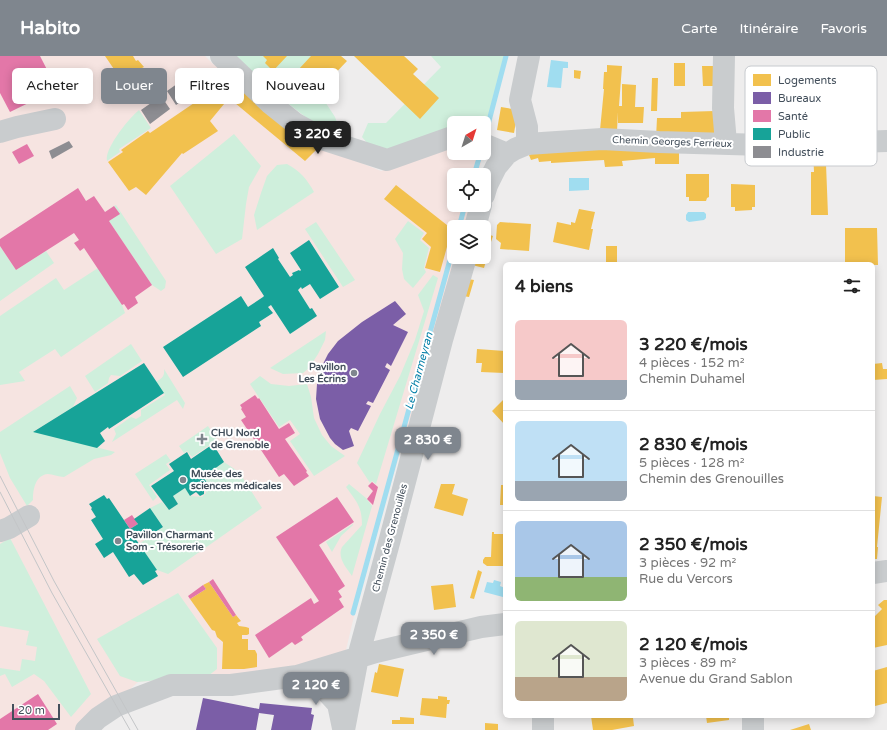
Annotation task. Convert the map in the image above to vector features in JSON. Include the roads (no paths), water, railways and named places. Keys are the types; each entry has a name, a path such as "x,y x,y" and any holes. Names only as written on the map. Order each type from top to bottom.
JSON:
{"street":[{"path":"221,56 271,104 296,124 325,140 387,160 447,139"},
{"path":"527,144 527,127 520,100 529,56"},
{"path":"724,56 723,108 726,144"},
{"path":"0,132 55,119"},
{"name":"Chemin Georges Ferrieux","path":"507,154 527,144 602,139 745,144"},
{"name":"Chemin Georges Ferrieux","path":"877,141 887,141"},
{"path":"491,147 507,154 496,167 491,177"},
{"name":"Chemin des Grenouilles","path":"344,730 358,657 442,340 464,264"},
{"path":"0,531 9,528 29,516"},
{"path":"875,573 887,571"},
{"path":"96,726 116,706 171,685 231,685 297,676 358,657 481,627 503,624"},
{"path":"297,676 326,692 338,704 344,730"},
{"path":"543,718 543,730"},
{"path":"753,718 753,730"}],"water":[{"path":"551,60 568,62 568,68 563,68 561,88 547,87"},
{"path":"569,178 589,178 589,190 569,191"},
{"path":"688,212 704,212 706,214 706,218 704,220 689,222 686,220 686,215"},
{"path":"494,580 501,582 500,586 503,587 503,597 484,592 487,582 493,583"}],"waterway":[{"name":"Le Charmeyran","path":"490,116 506,56"},
{"name":"Le Charmeyran","path":"476,168 478,160"},
{"name":"Le Charmeyran","path":"461,220 463,212"},
{"name":"Le Charmeyran","path":"353,613 449,264"}],"tram line":[{"path":"0,476 54,581 138,730"},
{"path":"0,492 52,593 130,730"}],"place":[{"name":"Pavillon Les Écrins","path":"354,373"},
{"name":"CHU Nord de Grenoble","path":"202,439"},
{"name":"Musée des sciences médicales","path":"183,480"},
{"name":"Pavillon Charmant Som - Trésorerie","path":"118,541"}]}
